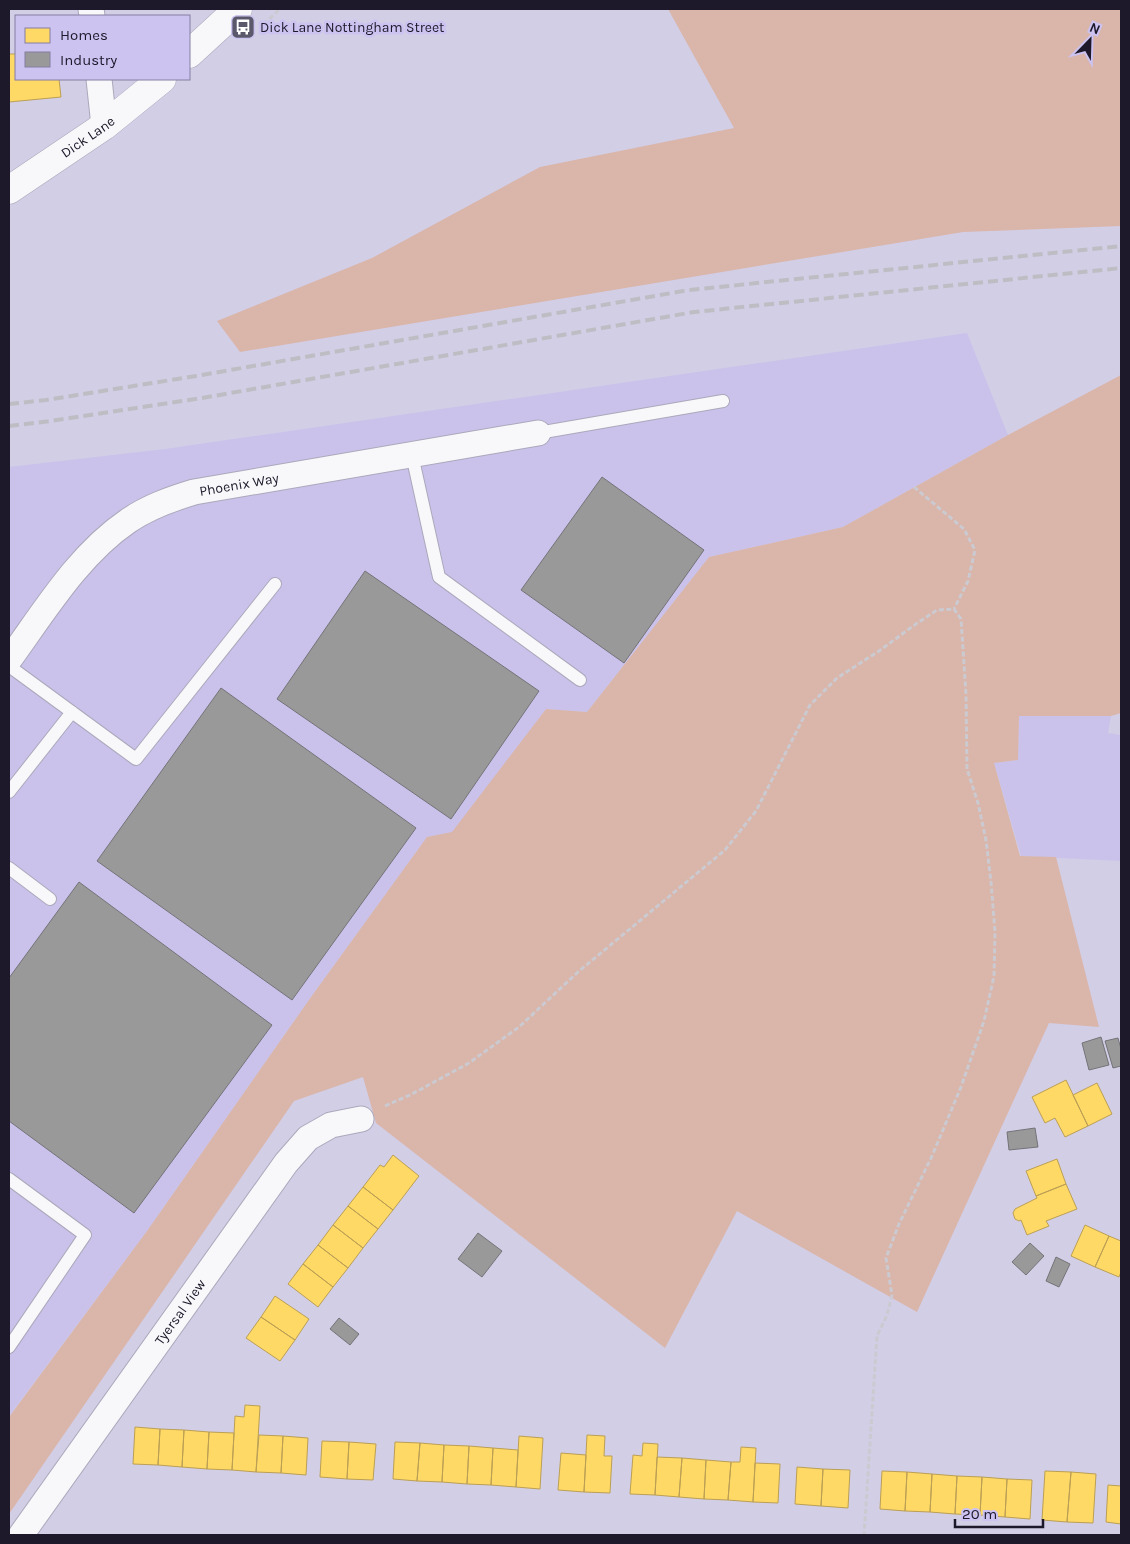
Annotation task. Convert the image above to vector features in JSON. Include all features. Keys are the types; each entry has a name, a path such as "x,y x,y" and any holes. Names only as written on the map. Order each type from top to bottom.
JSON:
{"street":[{"path":"190,53 238,9"},
{"path":"99,80 104,126"},
{"name":"Dick Lane","path":"9,190 104,126 161,80"},
{"name":"Phoenix Way","path":"9,660 91,551 115,530 149,509 171,499 194,492 538,434"},
{"name":"Tyersal View","path":"21,1535 286,1163 308,1138 331,1125 361,1119"}],"lane":[{"path":"538,434 723,401"},
{"path":"412,455 439,577 580,680"},
{"path":"9,666 136,758 275,584"},
{"path":"9,792 72,712"},
{"path":"9,868 50,899"},
{"path":"9,1179 85,1235 9,1346"}],"path":[{"path":"914,487 964,530 975,550 968,581 954,609"},
{"path":"361,1119 373,1111 412,1094 469,1063 519,1026 578,972 692,879 725,850 756,811 810,705 837,678 937,610 954,609"},
{"path":"864,1535 877,1336 887,1315 892,1295 886,1258 899,1224 932,1156 961,1087 984,1021 994,976 995,932 991,882 986,840 978,803 967,769 966,694 961,620 954,609"}],"shaded area":[{"path":"668,9 1121,9 1121,226 963,232 240,352 217,321 372,258 540,167 734,128"},
{"path":"967,333 1008,435 843,527 709,557 587,712 546,709 452,833 427,837 311,997 147,1231 9,1416 9,467 165,449"},
{"path":"1121,375 1121,713 1111,716 1019,716 1018,760 994,763 1020,856 1056,857 1099,1027 1049,1023 917,1312 737,1211 665,1348 376,1123 363,1077 294,1101 9,1514 9,1417 147,1231 311,997 427,837 452,832 546,709 587,712 709,557 843,527 1008,435"},
{"path":"1019,716 1111,716 1108,733 1121,735 1121,861 1021,856 994,763 1018,760"}],"building: Homes":[{"path":"9,54 15,54 15,80 59,80 61,97 9,102"},
{"path":"1066,1080 1088,1126 1065,1137 1055,1118 1045,1123 1032,1097"},
{"path":"1097,1083 1112,1114 1088,1126 1073,1095"},
{"path":"393,1155 419,1176 393,1210 363,1187 380,1165 384,1167"},
{"path":"1057,1159 1066,1184 1036,1196 1026,1171"},
{"path":"1066,1184 1077,1209 1046,1221 1049,1226 1027,1235 1021,1220 1015,1219 1013,1213 1015,1209 1037,1198 1036,1196"},
{"path":"363,1187 393,1210 378,1229 348,1206"},
{"path":"348,1206 378,1229 363,1248 333,1225"},
{"path":"333,1225 363,1248 348,1268 318,1245"},
{"path":"1085,1225 1109,1236 1095,1267 1071,1256"},
{"path":"1109,1236 1121,1241 1121,1272 1119,1277 1095,1267"},
{"path":"318,1245 348,1268 333,1287 303,1264"},
{"path":"303,1264 333,1287 318,1307 288,1284"},
{"path":"275,1296 309,1319 295,1340 261,1317"},
{"path":"261,1317 295,1340 280,1361 246,1338"},
{"path":"245,1405 260,1406 256,1472 232,1470 235,1416 244,1417"},
{"path":"135,1427 160,1429 158,1465 133,1464"},
{"path":"160,1429 184,1430 182,1467 158,1465"},
{"path":"184,1430 209,1432 207,1469 182,1467"},
{"path":"209,1432 234,1433 232,1470 207,1469"},
{"path":"259,1435 283,1436 281,1473 256,1472"},
{"path":"587,1435 605,1436 604,1456 612,1456 610,1493 584,1492"},
{"path":"283,1436 308,1438 306,1475 281,1473"},
{"path":"519,1436 543,1438 540,1489 516,1487"},
{"path":"322,1441 349,1442 347,1479 320,1477"},
{"path":"349,1442 376,1444 373,1480 347,1479"},
{"path":"395,1442 420,1443 417,1481 393,1479"},
{"path":"420,1443 444,1445 442,1482 417,1481"},
{"path":"643,1443 658,1444 655,1495 630,1494 633,1455 642,1456"},
{"path":"444,1445 469,1446 467,1484 442,1482"},
{"path":"469,1446 493,1448 491,1485 467,1484"},
{"path":"741,1447 756,1448 753,1502 728,1500 731,1462 740,1462"},
{"path":"493,1448 518,1450 516,1487 491,1485"},
{"path":"561,1453 586,1455 584,1492 558,1490"},
{"path":"657,1457 682,1458 679,1497 655,1495"},
{"path":"682,1458 706,1460 704,1499 679,1497"},
{"path":"706,1460 731,1462 728,1500 704,1499"},
{"path":"755,1463 780,1464 778,1503 753,1502"},
{"path":"797,1467 823,1469 821,1506 795,1504"},
{"path":"823,1469 850,1470 848,1508 821,1506"},
{"path":"882,1471 907,1472 905,1511 880,1509"},
{"path":"1045,1471 1071,1472 1067,1522 1042,1520"},
{"path":"907,1472 932,1474 930,1512 905,1511"},
{"path":"1071,1472 1096,1474 1093,1523 1067,1522"},
{"path":"932,1474 957,1476 955,1514 930,1512"},
{"path":"957,1476 982,1477 980,1515 955,1514"},
{"path":"982,1477 1007,1479 1005,1517 980,1515"},
{"path":"1007,1479 1032,1480 1030,1519 1005,1517"},
{"path":"1108,1485 1121,1486 1121,1524 1106,1522"}],"building: Industry":[{"path":"602,477 704,550 624,663 521,590"},
{"path":"365,571 539,691 451,819 277,699"},
{"path":"221,688 416,828 292,1000 97,861"},
{"path":"79,882 272,1025 134,1213 9,1121 9,978"},
{"path":"1101,1037 1109,1065 1089,1070 1082,1043"},
{"path":"1118,1038 1121,1049 1121,1066 1113,1068 1105,1041"},
{"path":"1035,1128 1038,1147 1009,1150 1007,1132"},
{"path":"478,1233 502,1251 482,1277 458,1259"},
{"path":"1030,1243 1044,1256 1026,1275 1012,1262"},
{"path":"1056,1257 1070,1264 1059,1287 1046,1281"},
{"path":"339,1318 359,1334 350,1345 330,1329"}],"railway":[{"path":"9,404 46,400 196,376 689,290 1121,246"},
{"path":"9,426 202,398 694,312 1121,268"}],"place":[{"name":"Dick Lane Nottingham Street","path":"243,27"}]}
